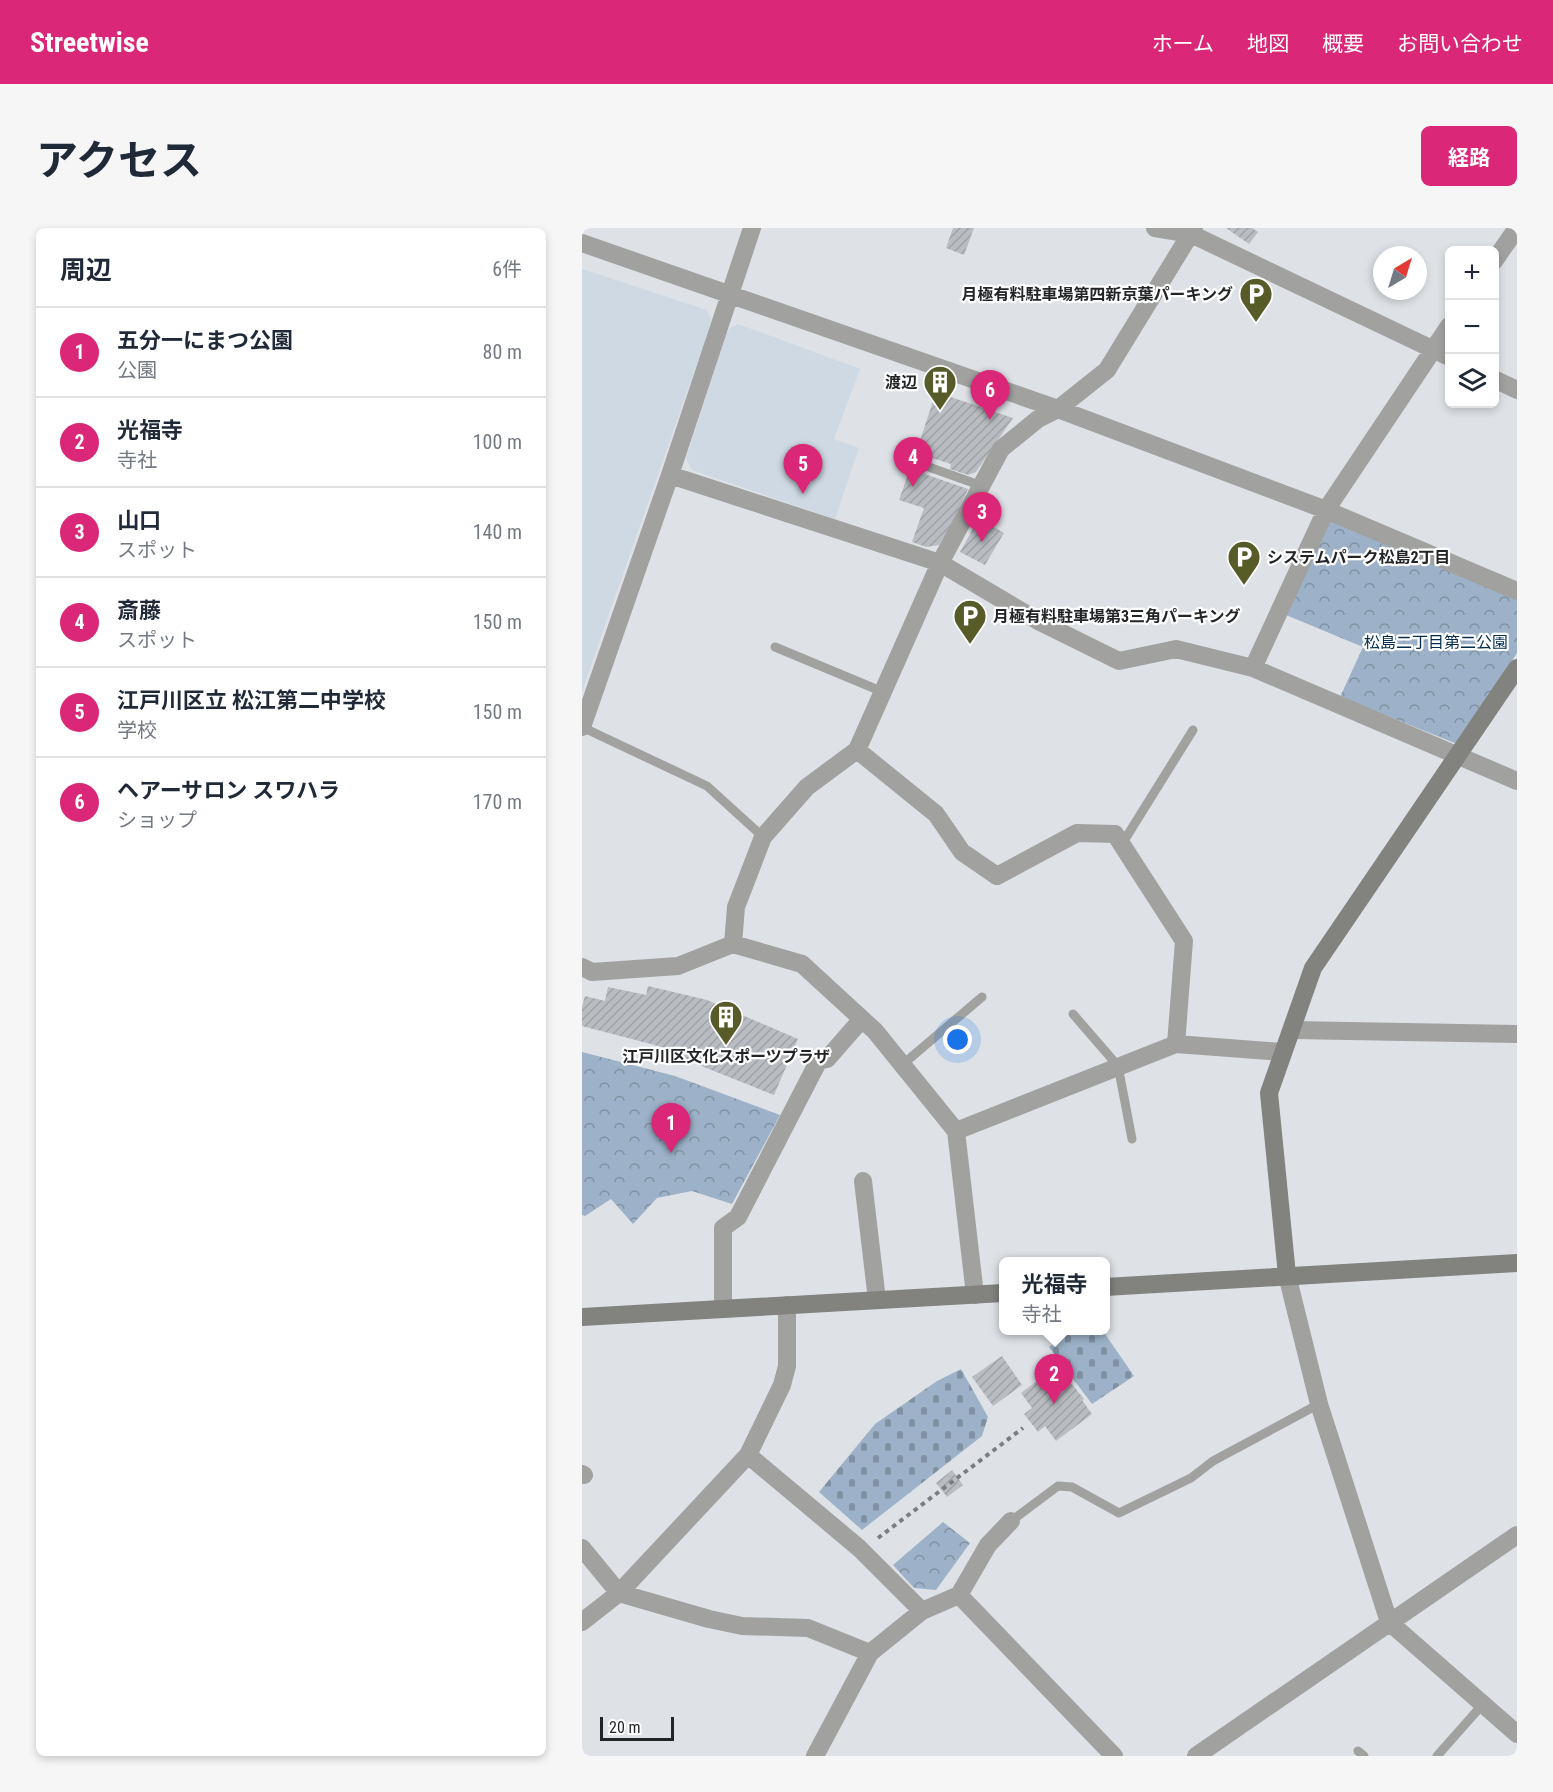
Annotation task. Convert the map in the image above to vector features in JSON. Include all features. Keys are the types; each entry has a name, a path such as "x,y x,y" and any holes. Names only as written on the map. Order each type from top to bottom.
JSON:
{"street":[{"path":"582,727 670,475 752,228"},
{"path":"1155,228 1193,231 1442,353 1326,510 1253,668"},
{"path":"733,944 736,907 763,837 807,788 857,750 940,563 1001,449 1038,418 1058,409 1107,370 1193,231"},
{"path":"1499,253 1512,231"},
{"path":"582,243 1058,409 1326,510 1517,591"},
{"path":"1499,381 1517,390"},
{"path":"670,475 940,563 1040,622 1119,661 1176,649 1253,668 1517,782"},
{"path":"1517,668 1313,968 1269,1093 1287,1275 1318,1404 1389,1622 1517,1734"},
{"path":"857,750 936,814 962,852 997,876 1077,833 1115,834 1184,941 1176,1044"},
{"path":"582,967 592,972 678,966 733,944 802,964 875,1031 956,1131 975,1295"},
{"path":"723,1309 723,1228 738,1217 819,1060 826,1059 862,1019"},
{"path":"1292,1030 1517,1034"},
{"path":"956,1131 1176,1044 1283,1052"},
{"path":"863,1180 877,1300"},
{"path":"1110,1287 1517,1263"},
{"path":"582,1317 999,1293"},
{"path":"582,1622 619,1593 748,1455 785,1375 787,1305"},
{"path":"748,1455 859,1548 922,1611"},
{"path":"815,1756 870,1653 922,1611 959,1595 988,1545 1011,1521"},
{"path":"1196,1756 1517,1535"},
{"path":"582,1548 619,1593 708,1619 742,1626 808,1628 870,1653"},
{"path":"959,1595 1114,1756"}],"lane":[{"path":"912,461 982,486"},
{"path":"775,647 883,692"},
{"path":"582,727 708,786 763,837"},
{"path":"1122,844 1193,730"},
{"path":"902,1065 981,997"},
{"path":"1073,1014 1118,1066 1132,1139"},
{"path":"1011,1521 1058,1486 1072,1487 1119,1513 1191,1478 1213,1461 1318,1404"},
{"path":"1437,1756 1483,1704"}],"path":[{"path":"870,1544 1023,1428"}],"shaded area":[{"path":"582,269 707,310 711,320 705,339 720,345 730,328 738,324 860,369 834,439 859,448 835,519 692,470 686,458 718,359 701,352 582,691"}],"green space":[{"name":"松島二丁目第二公園","path":"1330,516 1517,597 1517,653 1457,744 1340,697 1363,647 1286,615"},
{"path":"582,1052 675,1076 780,1115 732,1204 692,1191 657,1198 633,1224 611,1199 585,1216 582,1215"},
{"path":"1066,1335 1106,1335 1134,1376 1092,1404 1049,1347"},
{"path":"961,1369 988,1417 982,1436 862,1530 819,1492 875,1424 937,1381"},
{"path":"943,1522 970,1543 936,1590 914,1588 893,1565"}],"building":[{"path":"953,228 974,228 964,255 946,248"},
{"path":"1226,228 1252,228 1258,232 1249,244"},
{"path":"936,392 1013,418 976,472 968,475 950,469 951,464 916,453"},
{"path":"910,469 968,489 939,545 926,547 912,542 924,508 899,500"},
{"path":"979,518 1004,533 985,565 960,552"},
{"name":"江戸川区文化スポーツプラザ","path":"648,986 707,1000 798,1039 774,1095 684,1059 685,1053 582,1026 582,1007 585,996 605,1001 608,987 646,995"},
{"path":"1002,1356 1022,1385 993,1406 972,1377"},
{"path":"1057,1366 1084,1399 1082,1400 1092,1414 1056,1441 1045,1426 1038,1432 1024,1414 1032,1408 1021,1393"},
{"path":"952,1470 963,1485 947,1497 936,1483"}],"place":[{"name":"月極有料駐車場第四新京葉パーキング","path":"1256,323"},
{"name":"渡辺","path":"940,411"},
{"name":"ヘアーサロン スワハラ","path":"990,420"},
{"name":"斎藤","path":"913,487"},
{"name":"江戸川区立 松江第二中学校","path":"803,494"},
{"name":"山口","path":"982,542"},
{"name":"システムパーク松島2丁目","path":"1244,586"},
{"name":"月極有料駐車場第3三角パーキング","path":"970,645"},
{"name":"江戸川区文化スポーツプラザ","path":"726,1046"},
{"name":"五分一にまつ公園","path":"671,1153"},
{"name":"光福寺","path":"1054,1404"}]}
